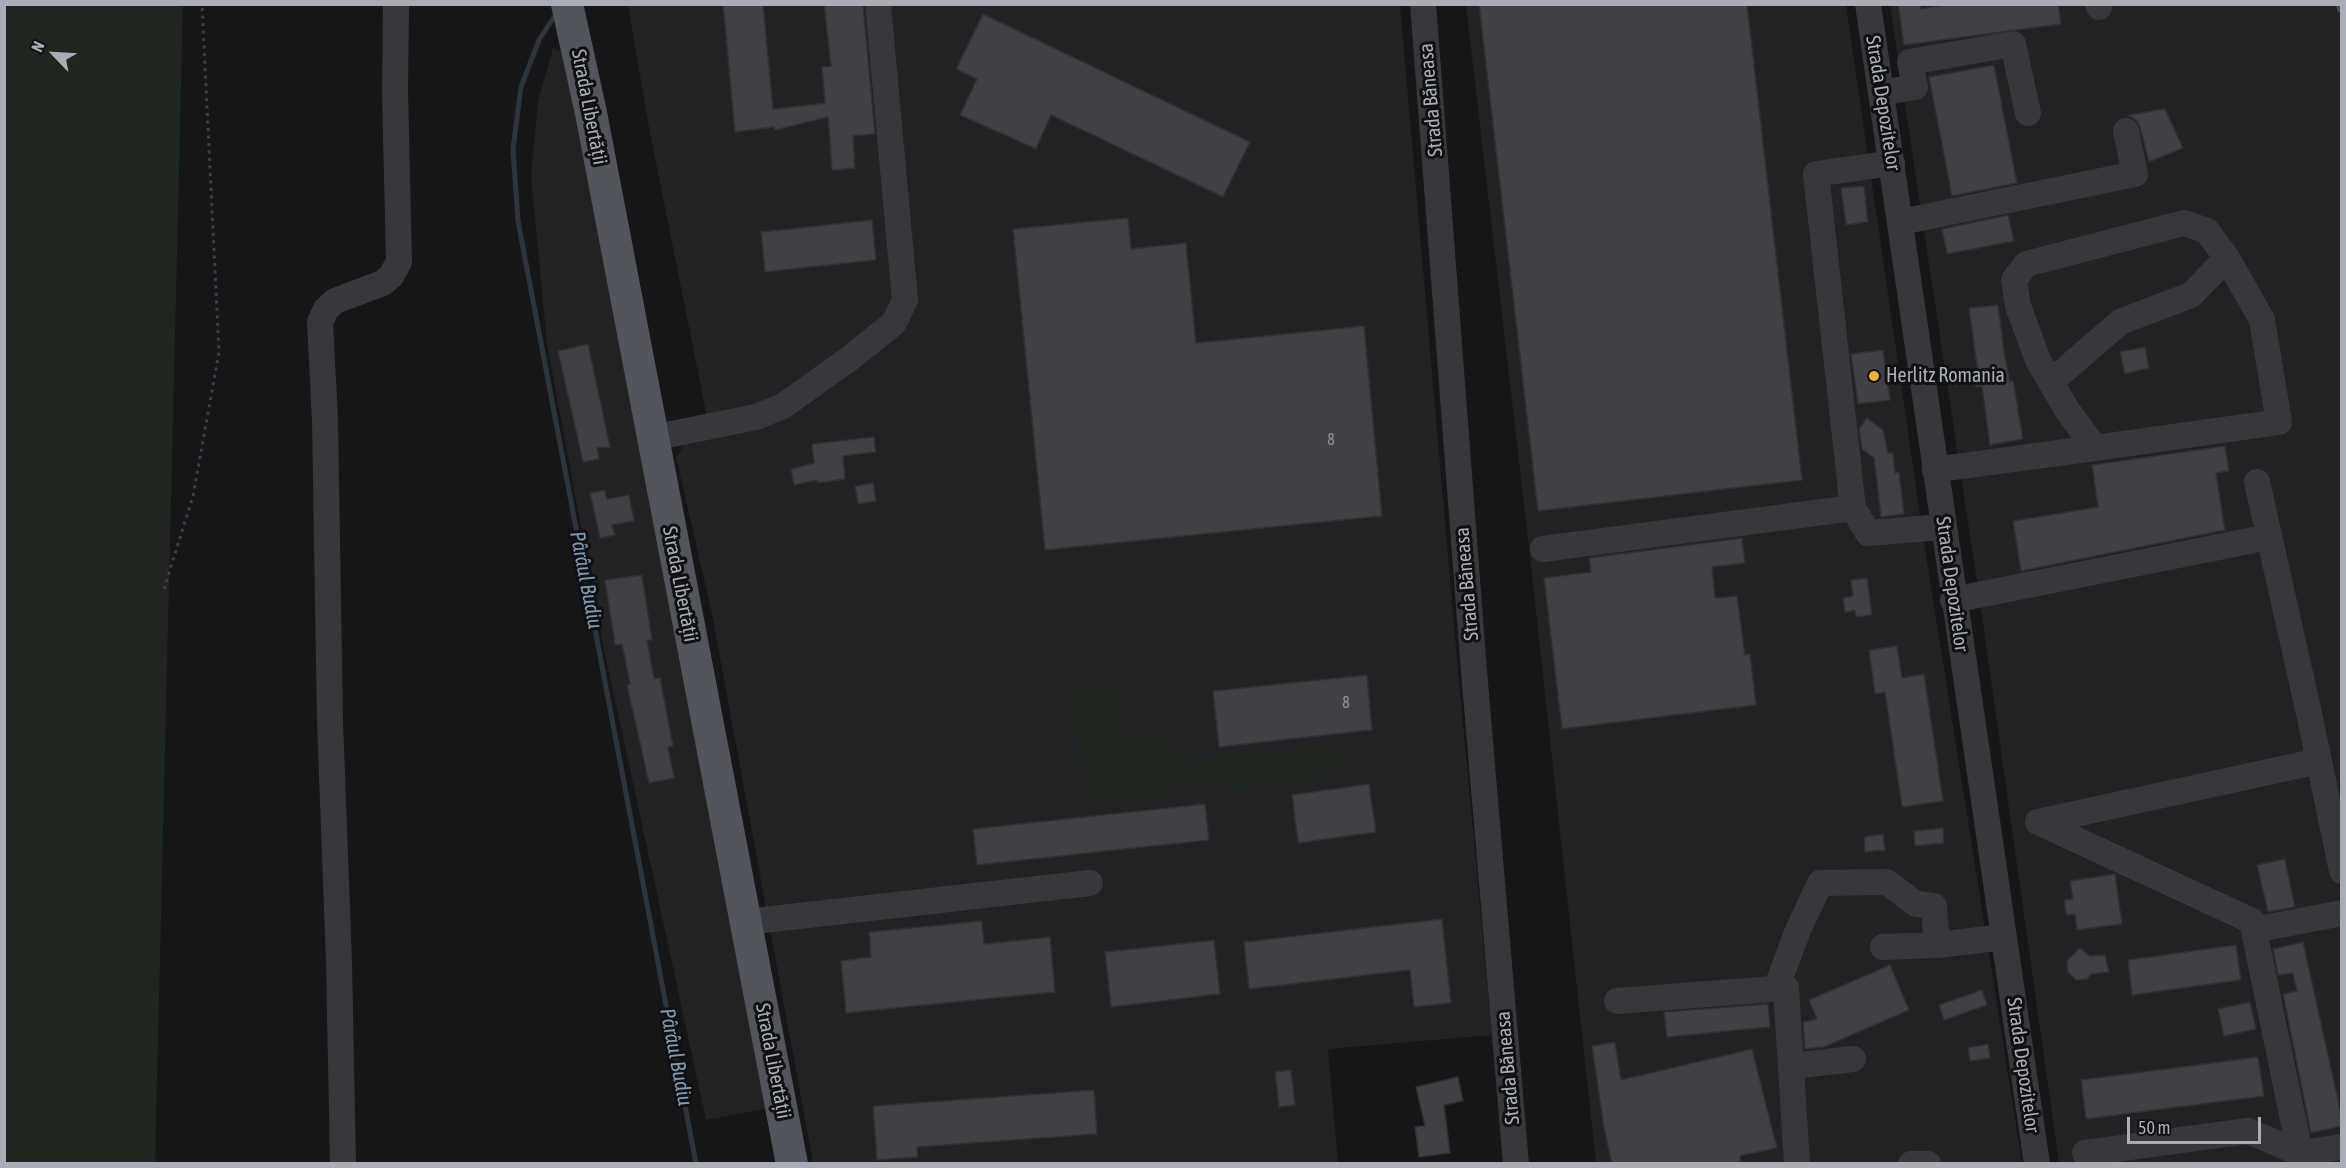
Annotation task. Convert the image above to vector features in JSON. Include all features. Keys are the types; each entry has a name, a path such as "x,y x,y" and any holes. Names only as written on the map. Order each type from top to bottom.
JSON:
{"main road":[{"name":"Strada Libertății","path":"567,4 792,1164"}],"street":[{"path":"343,1164 320,322 323,313 335,302 383,283 391,276 399,262 395,91 396,4"},
{"path":"652,438 756,417 783,406 865,348 894,323 905,300 878,4"},
{"name":"Strada Băneasa","path":"1424,4 1471,636 1516,1164"},
{"name":"Strada Depozitelor","path":"1868,4 1901,222 1953,600 2037,1164"},
{"path":"1881,93 1915,87 1910,62 2013,44 2028,113"},
{"path":"1901,222 2135,174 2126,131"},
{"path":"1892,163 1815,174 1853,508 1868,533 1943,527"},
{"path":"1935,470 2095,448 2279,422 2262,320 2227,258 2207,231 2184,223 2026,264 2014,280 2018,306 2038,360 2067,410 2095,448"},
{"path":"2051,382 2120,322 2191,295 2227,258"},
{"path":"2257,482 2342,871"},
{"path":"1543,549 1853,508"},
{"path":"1953,600 2269,537"},
{"path":"2300,1153 2252,921 2038,822 2319,761"},
{"path":"1776,989 1798,930 1820,883 1887,882 1916,904 1934,906 1937,945"},
{"path":"746,922 1090,883"},
{"path":"2254,930 2342,913"},
{"path":"1884,947 1937,945 2004,937"},
{"path":"1617,1001 1786,988 1797,1164"},
{"path":"1791,1066 1853,1059"},
{"path":"2085,1153 2248,1131 2300,1153 2342,1147"},
{"path":"1911,1164 1929,1164"}],"path":[{"path":"164,589 193,496 219,352 202,4"}],"shaded area":[{"path":"5,4 183,5 155,1163 5,1163"},
{"path":"628,5 1400,5 1492,1035 1328,1049 1338,1163 813,1163 712,614 676,457 706,412 650,133"},
{"path":"1466,5 1846,5 1924,542 2022,1163 1596,1163 1530,556"},
{"path":"1890,5 2341,5 2341,1163 2059,1163 1980,602"},
{"path":"553,48 571,57 771,1108 706,1120 604,649 547,344 531,176 538,101"},
{"path":"1116,683 1121,731 1173,726 1176,759 1344,741 1348,776 1082,804 1070,689"}],"building":[{"path":"723,4 763,4 773,109 825,103 822,67 831,66 824,4 863,4 875,134 853,136 855,168 832,170 828,117 775,130 774,127 735,132"},
{"path":"1479,4 1747,4 1802,480 1538,511"},
{"path":"1898,4 1920,4 1921,9 1951,4 2058,4 2061,24 1904,45"},
{"path":"983,14 1250,142 1223,197 1051,115 1036,149 960,115 977,79 956,69"},
{"path":"1994,65 2017,183 1952,196 1929,77"},
{"path":"2165,109 2183,148 2149,162 2140,127 2137,121 2128,115"},
{"path":"1864,186 1868,222 1846,225 1841,188"},
{"path":"2008,215 2014,241 1947,254 1942,229"},
{"path":"1128,218 1131,249 1186,243 1196,343 1364,326 1382,516 1045,550 1013,229"},
{"path":"872,220 876,260 765,272 761,232"},
{"path":"1998,305 2005,358 2010,382 2013,380 2023,439 1990,445 1982,386 1976,387 1973,373 1978,372 1969,308"},
{"path":"588,344 610,447 597,448 599,459 583,462 558,351"},
{"path":"2145,347 2149,368 2125,374 2120,352"},
{"path":"1883,350 1890,400 1858,404 1851,354"},
{"path":"1867,418 1883,430 1888,453 1893,453 1895,473 1899,472 1904,514 1881,517 1874,458 1862,449 1859,429"},
{"path":"874,437 876,452 843,456 845,479 817,483 817,480 794,485 791,469 814,463 812,444"},
{"path":"2225,446 2229,471 2216,473 2225,530 2021,571 2013,521 2098,507 2092,465"},
{"path":"873,483 876,501 858,504 855,486"},
{"path":"605,490 607,499 629,495 634,521 612,525 615,535 600,538 590,493"},
{"path":"1742,538 1745,563 1712,567 1715,598 1737,596 1745,655 1750,654 1756,705 1562,729 1544,578 1591,572 1589,558"},
{"path":"642,575 652,640 647,640 654,679 660,678 673,746 668,747 674,778 649,783 627,685 630,684 622,644 615,645 605,580"},
{"path":"1867,578 1872,615 1856,617 1855,610 1845,612 1843,598 1853,596 1851,580"},
{"path":"1897,646 1902,678 1924,674 1943,801 1902,807 1885,692 1875,694 1869,650"},
{"path":"1367,675 1372,730 1219,747 1213,691"},
{"path":"1369,784 1376,832 1298,843 1292,795"},
{"path":"1205,804 1209,840 977,865 973,829"},
{"path":"1943,828 1944,843 1915,846 1914,831"},
{"path":"1883,834 1885,850 1865,852 1864,837"},
{"path":"2285,859 2295,907 2268,912 2257,865"},
{"path":"2115,874 2122,924 2077,930 2075,914 2066,915 2064,900 2073,899 2070,881"},
{"path":"1442,919 1451,1003 1414,1007 1410,970 1249,989 1244,942"},
{"path":"982,921 984,944 1050,937 1055,992 846,1013 841,961 871,957 869,932"},
{"path":"1214,940 1220,994 1111,1007 1105,952"},
{"path":"2303,942 2342,1118 2342,1126 2311,1133 2283,994 2297,991 2293,973 2278,975 2273,949"},
{"path":"2236,945 2241,980 2132,995 2128,960"},
{"path":"2080,948 2090,956 2105,955 2109,972 2091,974 2087,979 2076,980 2068,972 2067,961"},
{"path":"1890,965 1909,1010 1824,1047 1805,1049 1803,1022 1817,1019 1809,1000"},
{"path":"1982,990 1987,1005 1944,1020 1939,1005"},
{"path":"2250,1002 2256,1029 2224,1036 2218,1009"},
{"path":"1768,1004 1770,1027 1667,1037 1664,1012"},
{"path":"1615,1042 1621,1080 1752,1049 1777,1148 1740,1156 1741,1161 1729,1164 1612,1164 1604,1128 1592,1046"},
{"path":"1988,1044 1990,1058 1970,1061 1968,1048"},
{"path":"2258,1057 2264,1096 2086,1119 2081,1080"},
{"path":"1291,1070 1295,1105 1279,1107 1275,1072"},
{"path":"1458,1077 1463,1101 1444,1105 1450,1153 1419,1157 1415,1127 1425,1126 1416,1087"},
{"path":"1094,1090 1097,1134 917,1147 918,1157 877,1160 873,1106"}],"waterway":[{"name":"Pârâul Budiu","path":"557,12 539,40 521,87 513,149 518,221 696,1164"}],"railway":[{"path":"2338,4 2342,19"}],"place":[{"name":"Herlitz Romania","path":"1874,376"}]}
